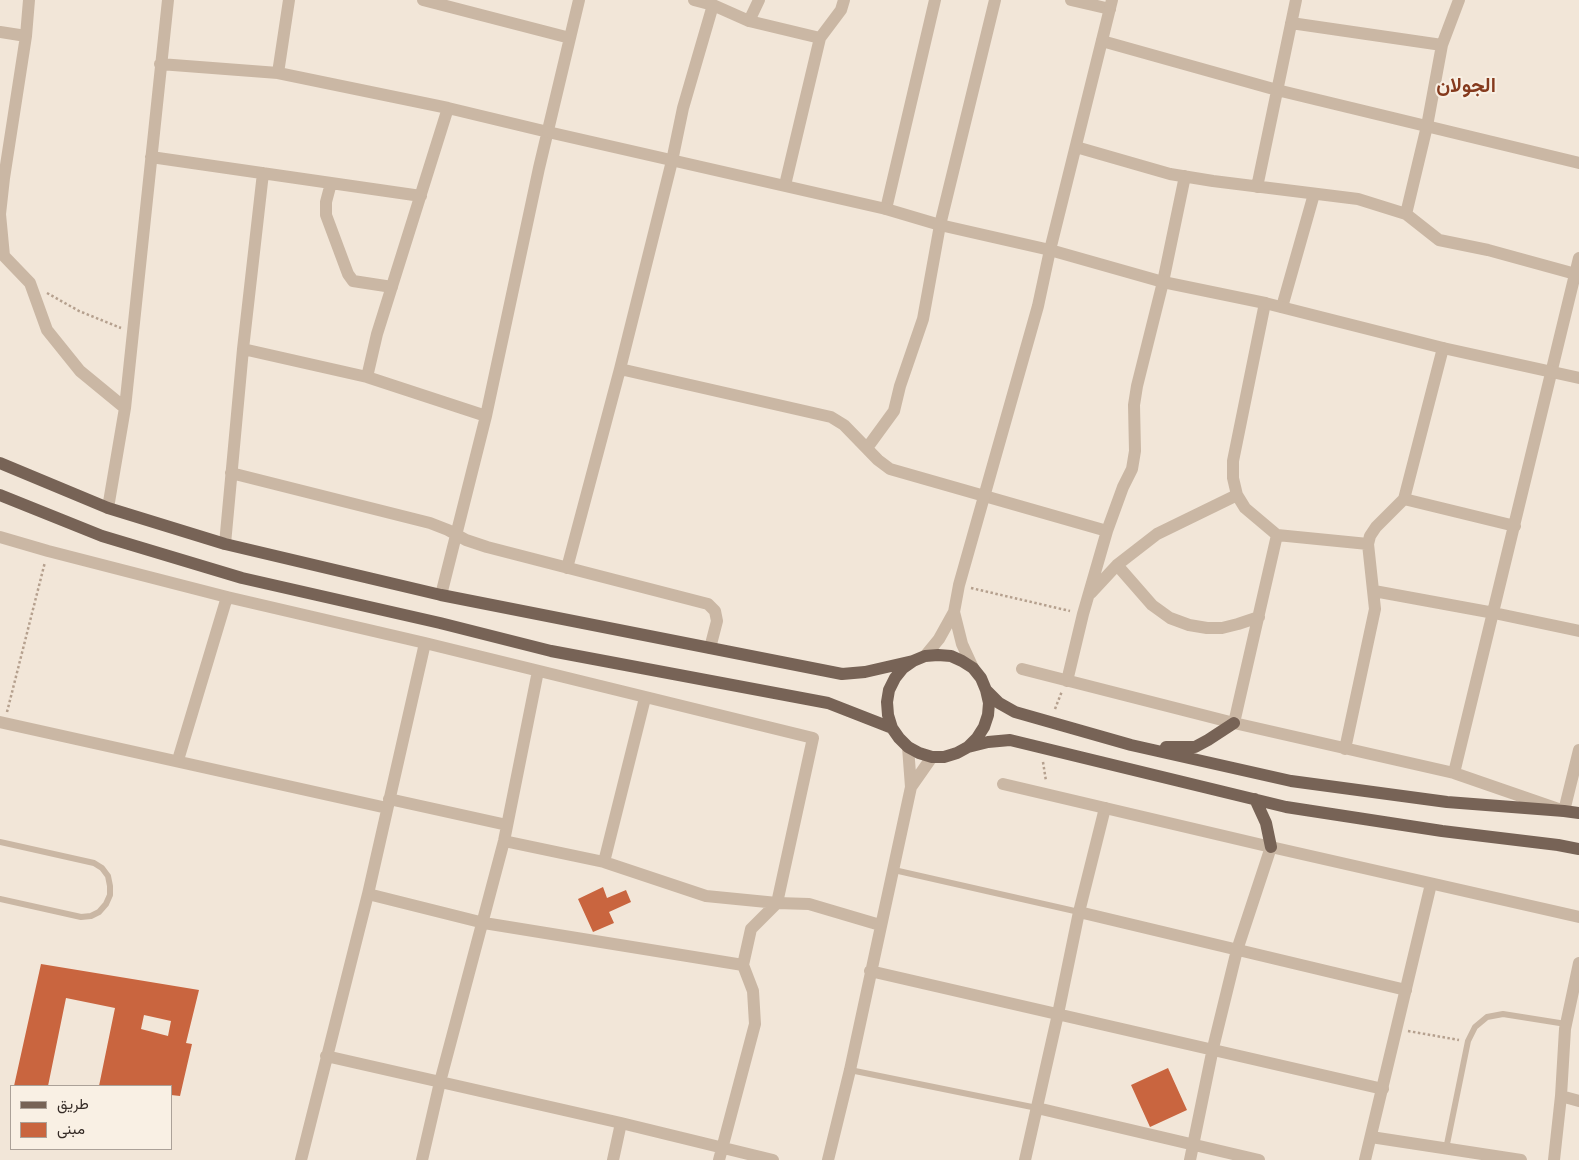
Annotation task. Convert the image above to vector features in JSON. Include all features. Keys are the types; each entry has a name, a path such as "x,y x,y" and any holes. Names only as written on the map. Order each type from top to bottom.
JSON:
{"main road":[{"path":"0,463 108,508 225,544 441,595 842,674 865,672 919,658 938,654 950,656 973,668 981,678 989,703 984,728 968,747 957,754 944,757 919,753 908,747 892,728 888,715 887,702 889,690 903,668 919,658"},
{"path":"0,494 102,536 242,578 431,621 551,651 828,703 892,728"},
{"path":"986,690 1000,703 1014,712 1131,745 1290,781 1447,802 1564,810 1579,813"},
{"path":"1131,745 1195,747 1234,722"},
{"path":"968,747 988,742 1010,740 1286,807 1442,831 1558,844 1579,849"},
{"path":"1255,799 1266,823 1271,847"}],"street":[{"path":"29,0 26,36 0,214 4,256 30,283 47,330 80,372 125,408"},
{"path":"108,508 125,408 168,0"},
{"path":"278,74 289,0"},
{"path":"423,0 468,6 570,38"},
{"path":"441,595 486,416 579,0"},
{"path":"694,0 713,5 749,21 820,38"},
{"path":"749,21 759,0"},
{"path":"785,185 820,38 842,10 844,0"},
{"path":"886,209 935,0"},
{"path":"867,448 894,411 923,318 940,224 995,0"},
{"path":"919,658 939,639 954,612 959,586 1038,306 1111,4 1071,0"},
{"path":"1257,187 1296,0"},
{"path":"1406,214 1428,126 1442,45 1459,0"},
{"path":"567,568 620,369 672,160 683,108 713,5"},
{"path":"1291,23 1442,45"},
{"path":"0,32 26,36"},
{"path":"1102,41 1277,90 1579,163"},
{"path":"160,64 278,74 448,108 886,209 1050,250 1163,282 1265,303 1443,348 1579,378"},
{"path":"367,377 377,334 448,108"},
{"path":"1076,147 1170,174 1358,199 1406,214 1439,240 1488,250 1577,274"},
{"path":"152,157 421,196"},
{"path":"225,544 243,349 264,173"},
{"path":"1067,681 1083,614 1107,531 1123,487 1132,469 1135,451 1134,405 1137,386 1163,282 1185,176"},
{"path":"331,183 326,202 326,215 348,274 353,281 392,287"},
{"path":"1282,307 1314,194"},
{"path":"1454,774 1577,274 1579,258"},
{"path":"1265,303 1233,461 1233,478 1237,494 1245,508 1277,535 1368,544"},
{"path":"1345,749 1375,609 1368,544 1370,536 1376,527 1404,499 1443,348"},
{"path":"243,349 367,377 486,416"},
{"path":"620,369 831,417 844,425 878,460 890,469 1107,531"},
{"path":"231,473 430,523 476,544 708,604 715,611 716,616 716,626 710,648"},
{"path":"1088,597 1117,565 1157,534 1237,494"},
{"path":"1404,499 1515,526"},
{"path":"1234,722 1277,535"},
{"path":"0,537 48,552 227,597 425,643 813,738 777,903 751,929 743,965 753,991 755,1024 720,1154"},
{"path":"1117,565 1152,605 1170,618 1190,625 1222,628 1259,617"},
{"path":"1374,591 1579,631"},
{"path":"178,760 227,597"},
{"path":"954,612 962,644 973,668"},
{"path":"301,1160 368,894 425,643"},
{"path":"1022,670 1454,774 1564,810 1579,750"},
{"path":"422,1160 440,1082 484,923 504,840 538,671"},
{"path":"604,862 645,698"},
{"path":"2,723 388,803 507,825"},
{"path":"828,1160 850,1070 911,787 908,747"},
{"path":"911,787 932,756"},
{"path":"1003,784 1579,917"},
{"path":"1025,1160 1058,1014 1078,912 1106,808"},
{"path":"504,840 604,862 706,896 809,904 880,925"},
{"path":"1190,1160 1213,1048 1237,950 1271,847"},
{"path":"1365,1160 1431,884"},
{"path":"368,894 484,923 743,965"},
{"path":"1078,912 1406,990"},
{"path":"1554,1160 1566,1024 1579,963"},
{"path":"870,971 1213,1048 1383,1089"},
{"path":"326,1056 621,1123 720,1154 773,1160"},
{"path":"1561,1096 1579,1101"},
{"path":"1037,1108 1259,1160"},
{"path":"613,1160 621,1123"},
{"path":"1371,1137 1521,1160"}],"lane":[{"path":"0,842 94,863 102,868 108,876 110,886 110,895 106,904 99,912 91,916 81,917 0,899"},
{"path":"894,870 1078,912"},
{"path":"1446,1149 1468,1041 1475,1027 1487,1017 1503,1014 1566,1024"},
{"path":"850,1070 1037,1108"}],"path":[{"path":"30,283 79,311 132,332"},
{"path":"2,723 48,552"},
{"path":"959,586 1083,614"},
{"path":"1050,721 1067,681"},
{"path":"1041,748 1048,795"},
{"path":"1396,1029 1468,1041"}],"building":[{"path":"603,887 607,898 626,890 631,902 609,912 614,923 593,932 578,899"},
{"path":"41,964 199,990 186,1043 192,1044 180,1096 172,1095 172,1085 99,1085 115,1008 66,998 48,1085 14,1085","holes":["144,1015 171,1021 168,1036 141,1029"]},
{"path":"1168,1068 1187,1110 1150,1127 1131,1085"}],"district":[{"name":"الجولان","path":"1466,87"}]}
